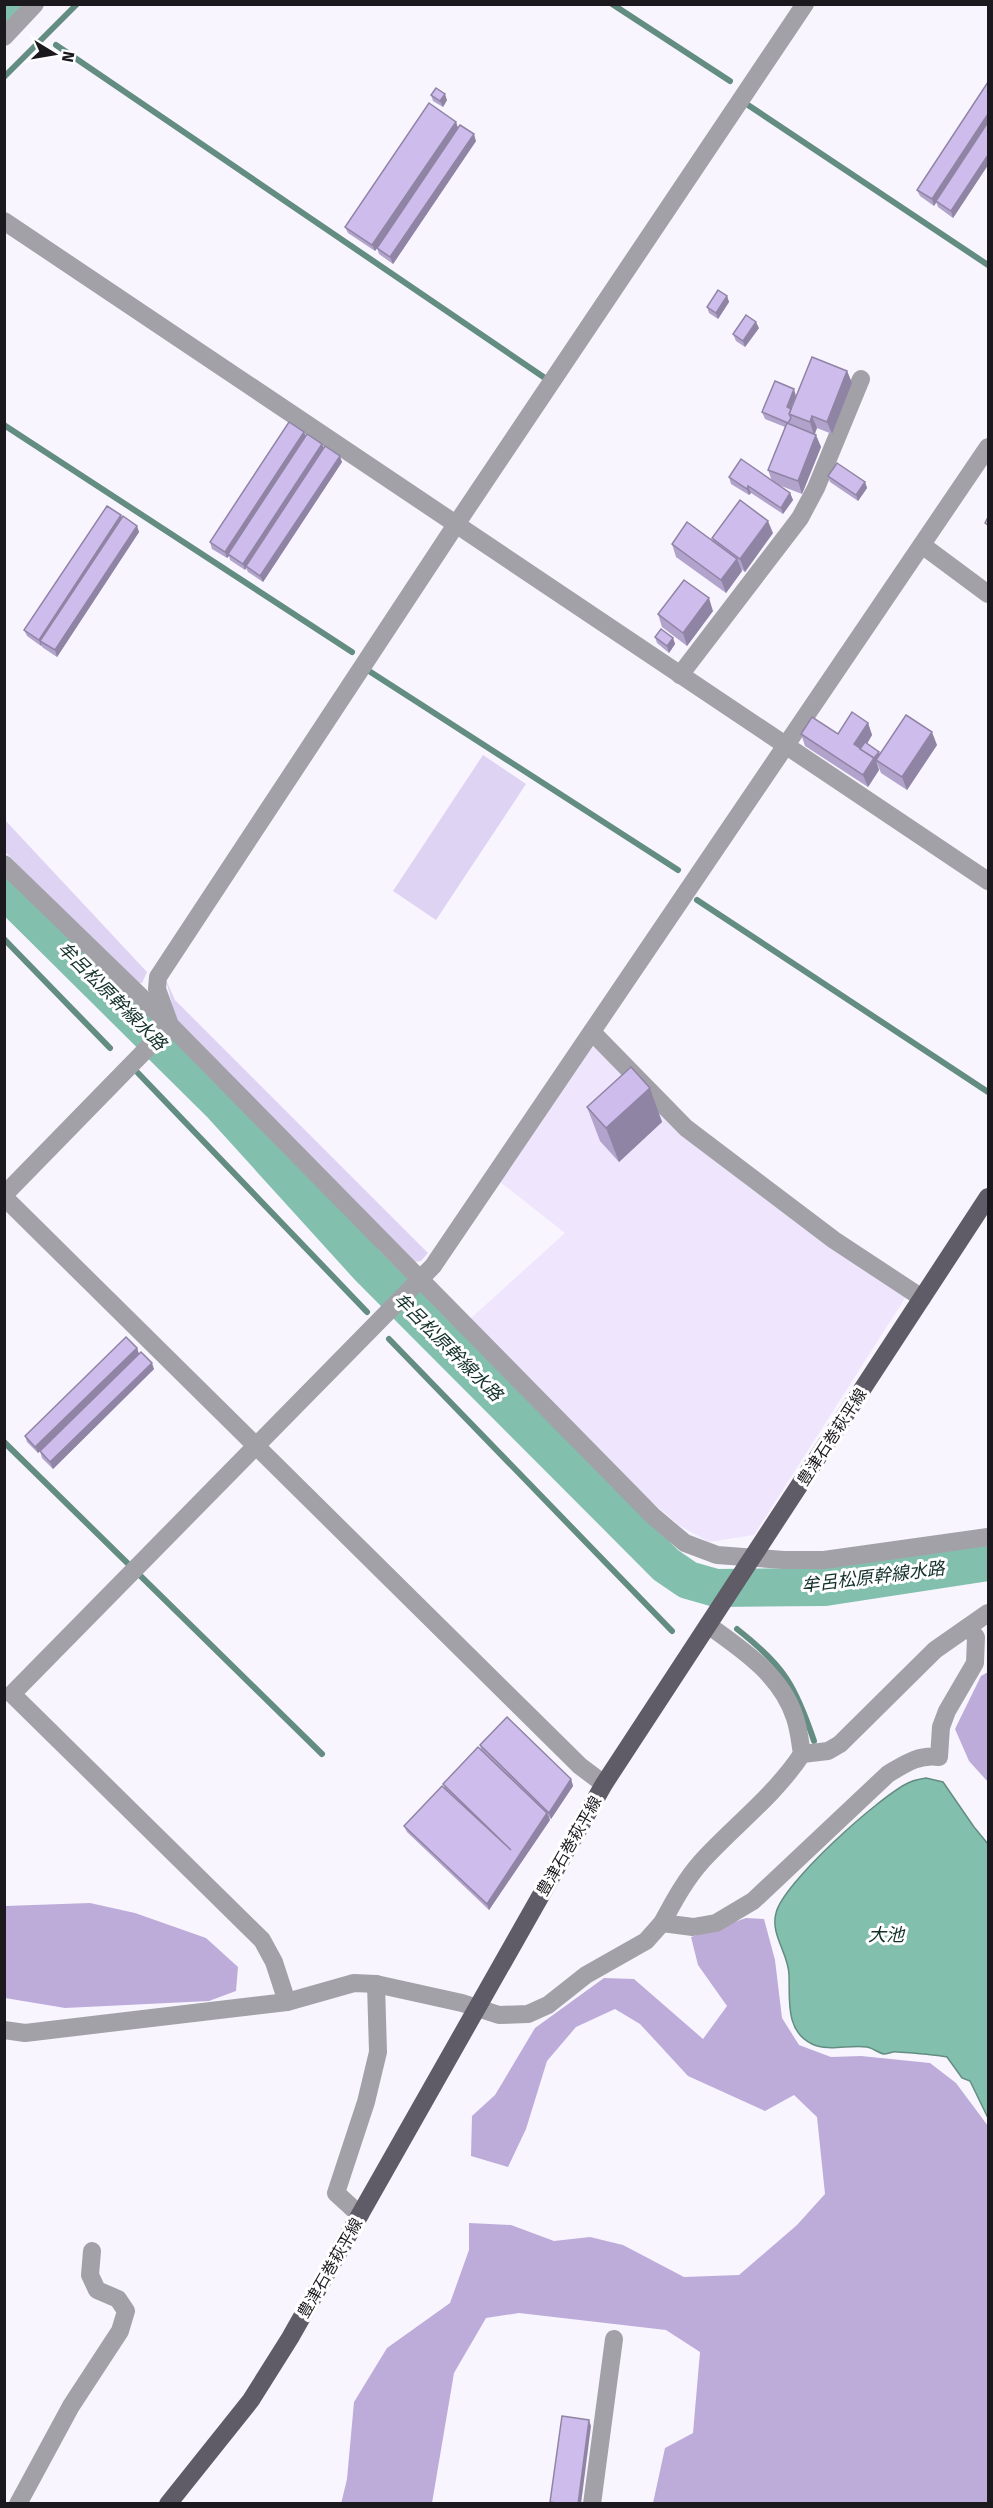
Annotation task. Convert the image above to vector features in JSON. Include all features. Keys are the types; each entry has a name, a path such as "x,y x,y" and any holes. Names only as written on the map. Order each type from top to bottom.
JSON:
{"main road":[{"name":"豊津石巻萩平線","path":"168,2504 251,2400 290,2338 604,1784 988,1197"}],"street":[{"path":"4,37 34,4"},
{"path":"168,1028 158,989 158,977 457,523 805,4"},
{"path":"4,221 988,881"},
{"path":"680,675 800,518 816,488 861,379"},
{"path":"287,2002 274,1962 262,1940 12,1694 433,1266 988,447"},
{"path":"922,545 988,594"},
{"path":"4,864 654,1517 685,1543 748,1564 824,1560 988,1537"},
{"path":"168,1028 4,1196 580,1766 604,1784"},
{"path":"592,1032 686,1128 834,1240 922,1298"},
{"path":"802,1754 828,1751 840,1744 935,1650 988,1613"},
{"path":"4,2030 25,2033 287,2002 354,1983 376,1984 513,2016 528,2014 548,2005 586,1975 646,1941 662,1923 678,1892 702,1862 787,1778 802,1754 795,1716 784,1695 765,1670 710,1621"},
{"path":"662,1923 693,1927 716,1923 753,1901 888,1774 911,1761 928,1755 939,1757 941,1727 944,1719 975,1663 976,1637 968,1627"},
{"path":"360,2215 336,2193 366,2102 378,2052 376,1984"},
{"path":"18,2504 71,2406 120,2331 126,2311 118,2299 97,2290 90,2275 92,2251"},
{"path":"592,2504 614,2339"}],"shaded area":[{"path":"483,755 526,784 436,920 393,891"},
{"path":"4,819 147,972 142,983 135,983 5,852"},
{"path":"166,980 175,1000 428,1253 421,1261 414,1262 177,1024"},
{"path":"592,1045 907,1295 754,1535 709,1542 680,1526 645,1496 470,1319 565,1233 500,1182"},
{"path":"988,1672 988,1782 969,1761 955,1729 981,1676"},
{"path":"90,1903 135,1913 206,1938 238,1967 236,1991 209,2001 65,2008 5,1998 5,1906"},
{"path":"746,1918 764,1919 775,1960 782,2018 799,2045 831,2057 861,2056 930,2063 956,2083 988,2126 988,2503 653,2503 665,2448 693,2433 700,2352 666,2330 519,2313 486,2318 454,2373 432,2503 341,2504 347,2479 354,2402 387,2348 450,2303 469,2250 469,2223 511,2225 554,2241 590,2237 623,2245 684,2277 739,2275 797,2225 825,2194 817,2117 794,2095 765,2111 688,2076 640,2024 615,2009 576,2027 547,2061 526,2129 508,2167 471,2156 472,2116 495,2095 535,2028 604,1978 634,1979 703,2039 727,2006 698,1965 691,1937"}],"water":[{"name":"大池","path":"926,1778 943,1782 988,1844 988,2118 970,2081 962,2078 947,2057 895,2052 884,2054 860,2046 832,2048 819,2046 803,2038 793,2023 791,2014 788,1967 777,1937 775,1921 782,1899 813,1862 855,1822 894,1791 910,1782"}],"building":[{"path":"988,82 988,114 932,199 917,190"},
{"path":"436,88 445,94 440,101 431,95"},
{"path":"429,103 456,122 372,245 345,227"},
{"path":"988,122 988,155 951,211 936,201"},
{"path":"460,125 474,134 390,257 377,248"},
{"path":"718,290 727,296 716,313 707,307"},
{"path":"746,315 756,322 743,341 733,334"},
{"path":"812,357 847,371 827,422 812,416 810,422 789,414"},
{"path":"775,381 794,389 787,407 791,409 789,414 791,418 788,423 762,412"},
{"path":"289,422 304,432 225,552 210,542"},
{"path":"787,423 816,435 798,481 768,470"},
{"path":"307,434 322,444 243,564 228,554"},
{"path":"325,446 340,456 260,576 246,566"},
{"path":"741,459 790,493 781,508 748,486 747,489 729,477"},
{"path":"837,463 865,482 856,495 828,476"},
{"path":"740,500 768,521 740,559 712,538"},
{"path":"107,506 121,515 39,640 24,630"},
{"path":"123,516 137,526 55,650 40,641"},
{"path":"687,522 737,559 721,580 672,544"},
{"path":"684,580 709,598 683,633 658,614"},
{"path":"661,629 673,638 667,646 655,637"},
{"path":"852,712 868,723 854,744 874,758 863,775 801,734 812,717 838,734"},
{"path":"906,715 932,732 902,777 876,760"},
{"path":"865,742 879,752 874,758 860,749"},
{"path":"631,1067 650,1088 606,1128 587,1107"},
{"path":"126,1337 137,1348 35,1447 25,1436"},
{"path":"141,1352 152,1363 50,1462 40,1451"},
{"path":"507,1717 571,1779 549,1813 480,1745"},
{"path":"478,1747 547,1813 487,1904 404,1826 442,1786 511,1850 443,1784"},
{"path":"562,2416 589,2420 578,2504 550,2502"}],"waterway":[{"name":"牟呂松原幹線水路","path":"4,12 11,4"},
{"path":"4,77 77,4"},
{"path":"612,4 730,81"},
{"path":"56,45 545,378"},
{"path":"748,105 988,265"},
{"path":"4,425 352,652"},
{"path":"369,671 678,870"},
{"name":"牟呂松原幹線水路","path":"4,889 221,1104 368,1266 666,1565 688,1580 716,1588 825,1587 988,1562"},
{"path":"697,900 988,1092"},
{"path":"4,939 110,1048"},
{"path":"138,1073 367,1312"},
{"path":"389,1339 672,1631"},
{"path":"4,1442 322,1754"},
{"path":"737,1629 766,1654 786,1678 801,1705 814,1741"}]}
